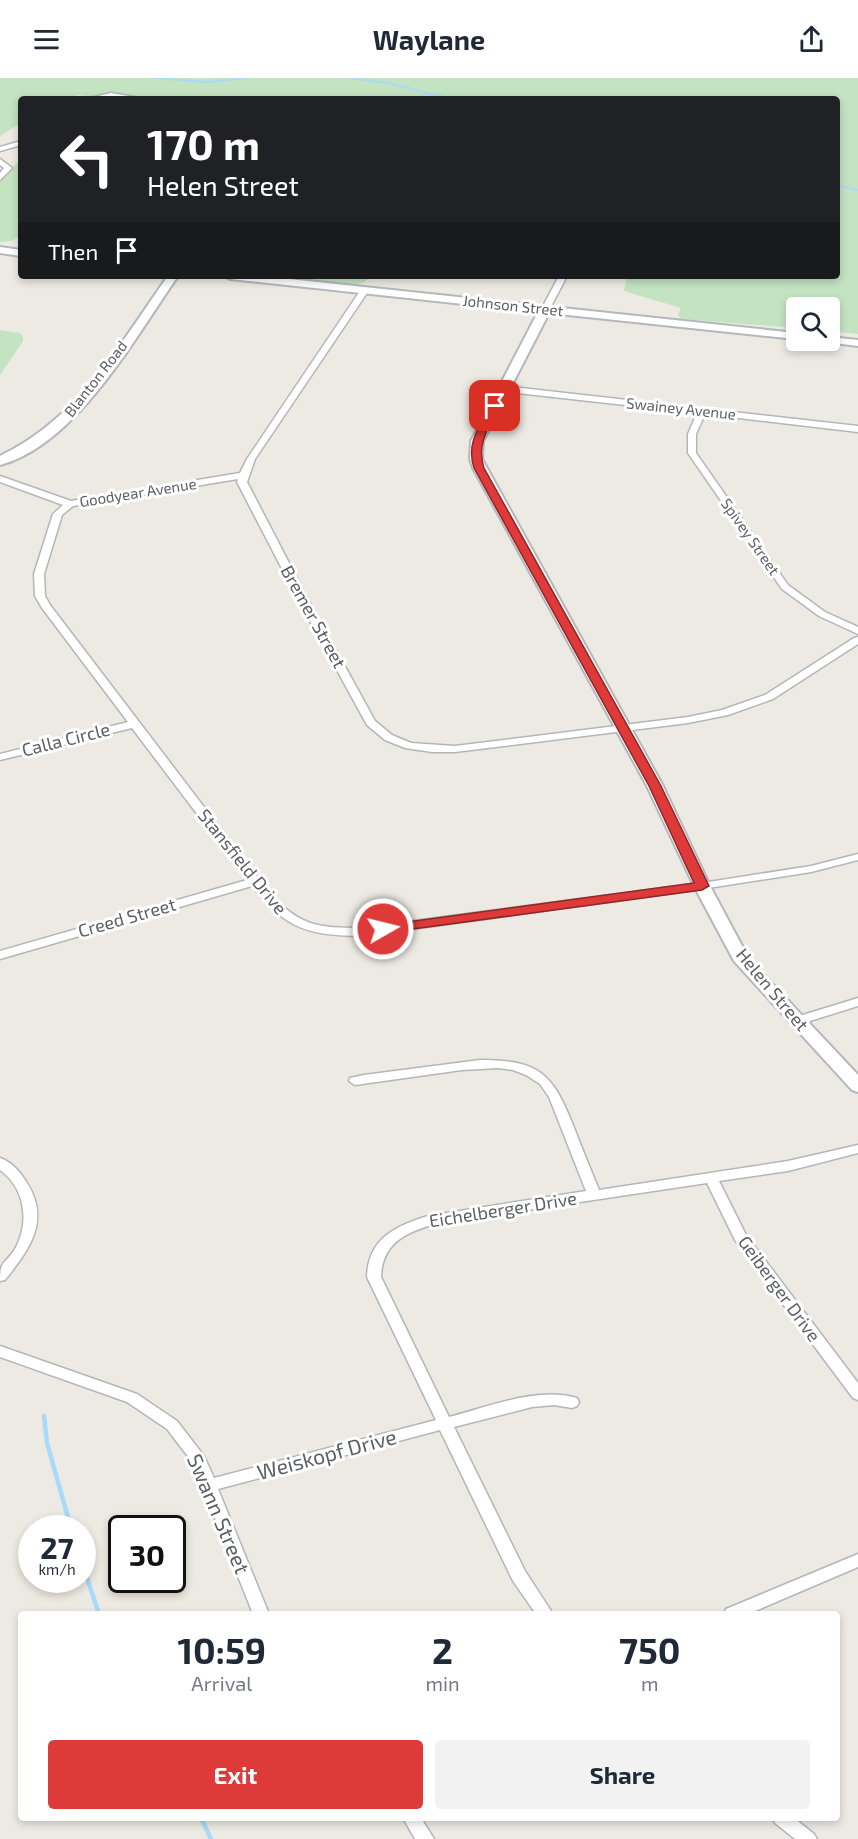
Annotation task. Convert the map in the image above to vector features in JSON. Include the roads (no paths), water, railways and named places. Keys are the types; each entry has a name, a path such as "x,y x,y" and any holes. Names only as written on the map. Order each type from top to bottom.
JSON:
{"street":[{"path":"106,96 122,96"},
{"path":"0,149 18,144"},
{"path":"0,161 8,168 0,178"},
{"path":"0,250 18,253"},
{"name":"Blanton Road","path":"0,461 55,429 83,400 171,279"},
{"name":"Johnson Street","path":"259,279 786,335"},
{"path":"545,310 561,279"},
{"path":"243,475 251,459 365,290"},
{"name":"Helen Street","path":"545,310 477,441 476,459 479,468 655,786 702,886 742,961 858,1086"},
{"path":"840,341 858,343"},
{"name":"Swainey Avenue","path":"503,388 858,429"},
{"name":"Spivey Street","path":"702,411 692,434 692,453 785,587 814,609 858,631"},
{"name":"Goodyear Avenue","path":"0,479 70,504 243,475"},
{"name":"Bremer Street","path":"243,475 243,489 371,723 388,737 422,748 455,749 703,718 744,707 769,697 858,640"},
{"name":"Stansfield Drive","path":"70,504 58,514 39,574 40,596 45,606 254,882 276,909 293,921 316,929 361,932 702,886 811,869 858,857"},
{"name":"Calla Circle","path":"0,757 133,724"},
{"name":"Creed Street","path":"0,955 254,882"},
{"path":"797,1021 858,1002"},
{"path":"355,1081 479,1063 508,1065 534,1074 547,1083 555,1096 594,1195"},
{"name":"Eichelberger Drive","path":"543,1611 519,1576 374,1277 374,1262 377,1255 387,1242 402,1231 419,1223 789,1166 858,1149"},
{"path":"0,1163 17,1177 25,1189 31,1216 24,1245 0,1276"},
{"name":"Geiberger Drive","path":"711,1178 740,1237 858,1394"},
{"name":"Swann Street","path":"0,1351 132,1398 172,1425 199,1460 260,1611"},
{"name":"Weiskopf Drive","path":"209,1485 532,1401 554,1399 572,1402"},
{"path":"739,1611 858,1560"},
{"path":"414,1821 425,1839"},
{"path":"785,1821 808,1839"}],"waterway":[{"path":"155,78 208,82 245,78"},
{"path":"350,78 388,83 439,96"},
{"path":"840,186 858,190"},
{"path":"44,1416 47,1443 67,1515"},
{"path":"92,1593 98,1611"},
{"path":"202,1821 211,1839"}]}
